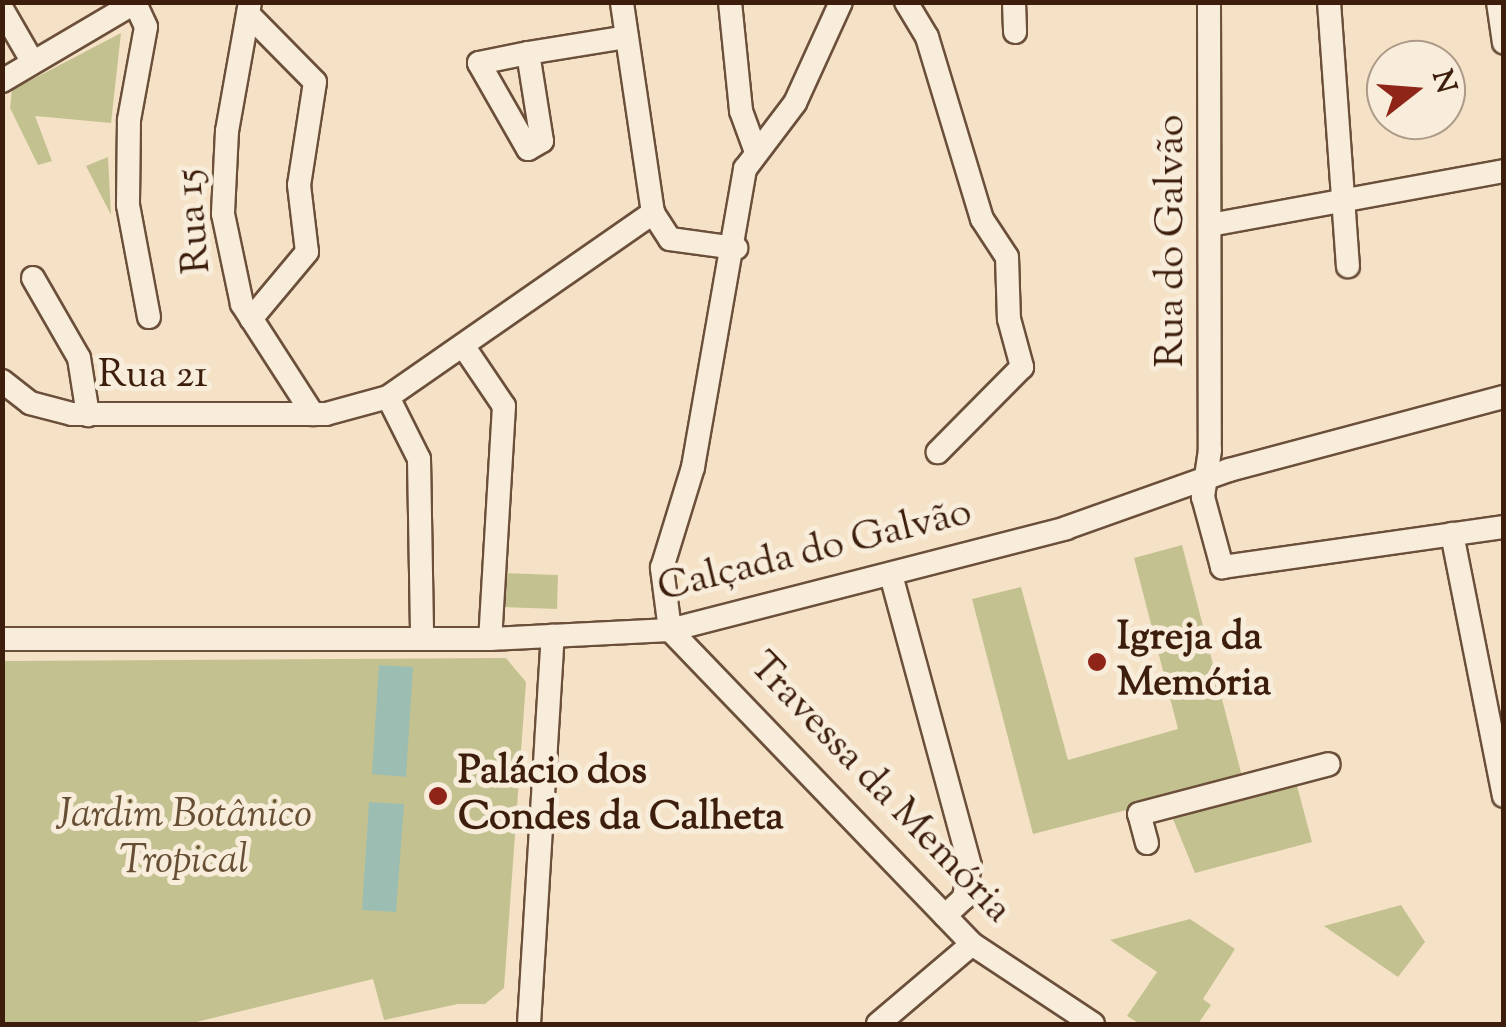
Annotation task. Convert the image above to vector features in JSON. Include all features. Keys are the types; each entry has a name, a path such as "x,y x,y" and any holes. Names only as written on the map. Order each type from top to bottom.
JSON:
{"street":[{"path":"622,2 653,212 670,239 736,248"},
{"path":"730,2 741,111 756,152"},
{"path":"670,630 662,568 693,467 736,248 745,169 795,103 841,2"},
{"path":"906,2 927,38 982,219 1007,257 1009,319 1022,367 938,452"},
{"path":"1014,2 1015,32"},
{"name":"Rua do Galvão","path":"1209,2 1210,450 1203,497 1222,567 1452,534"},
{"path":"1330,2 1340,202 1348,266"},
{"path":"1498,2 1504,44"},
{"path":"2,81 101,10 135,3 146,27 129,120 128,205 149,317"},
{"path":"249,8 314,82 299,185 308,252 252,319"},
{"name":"Rua 15","path":"249,8 227,131 224,214 242,304 313,414"},
{"path":"2,10 32,61"},
{"path":"528,53 628,36"},
{"path":"1210,226 1504,171"},
{"name":"Rua 21","path":"2,380 30,403 88,415 313,414 358,410 388,396 464,347 653,212"},
{"path":"33,278 79,358 88,415"},
{"path":"464,347 504,406 490,639"},
{"path":"388,396 419,459 422,639"},
{"name":"Calçada do Galvão","path":"2,639 490,639 670,630 1066,528 1204,479 1504,397"},
{"path":"1504,527 1452,534 1504,796"},
{"path":"892,575 970,866 964,898 945,916"},
{"name":"Travessa da Memória","path":"670,630 972,944 1093,1024"},
{"path":"529,1024 553,636"},
{"path":"1147,843 1138,814 1329,764"},
{"path":"878,1024 972,944"}],"green space":[{"path":"121,33 111,123 35,116 52,161 38,165 10,108 12,90"},
{"path":"108,157 111,215 86,166"},
{"path":"1182,545 1243,780 1033,834 972,599 1021,587 1068,760 1178,729 1134,558"},
{"path":"504,573 558,575 557,609 503,607"},
{"name":"Jardim Botânico Tropical","path":"506,658 526,682 504,988 485,1004 458,1004 384,1020 373,979 188,1024 3,1024 3,661"},
{"path":"1296,782 1312,842 1195,873 1171,814"},
{"path":"1401,905 1425,942 1398,977 1324,926"},
{"path":"1190,919 1235,949 1203,999 1211,1005 1198,1024 1140,1024 1127,1016 1157,972 1110,940"}],"water":[{"path":"379,665 413,667 406,777 372,774"},
{"path":"369,802 404,804 396,912 362,910"}],"place":[{"name":"Igreja da Memória","path":"1097,662"},
{"name":"Palácio dos Condes da Calheta","path":"438,796"}]}
